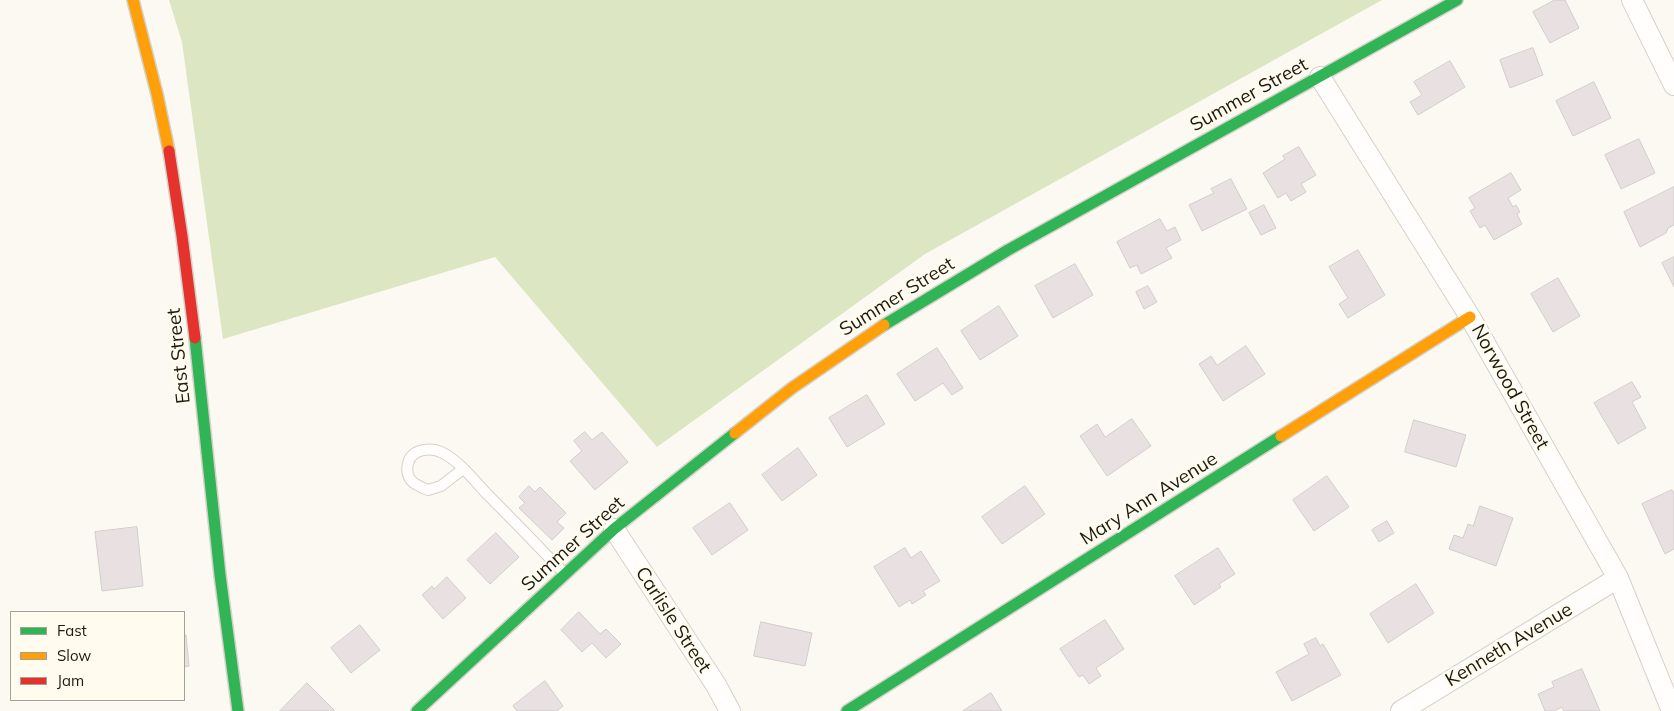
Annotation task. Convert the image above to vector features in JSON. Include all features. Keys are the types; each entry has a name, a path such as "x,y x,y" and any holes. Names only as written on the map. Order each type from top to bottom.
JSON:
{"street":[{"name":"East Street","path":"133,0 156,88 178,205 193,317 220,578 238,711"},
{"name":"Summer Street","path":"416,711 614,529 792,388 871,333 953,282 1066,217 1456,0"},
{"path":"1632,0 1674,85"},
{"name":"Norwood Street","path":"1320,77 1470,317 1618,578 1672,711"},
{"name":"Mary Ann Avenue","path":"847,711 1470,317"},
{"name":"Carlisle Street","path":"614,529 716,685 730,711"},
{"name":"Kenneth Avenue","path":"1401,711 1618,578"}],"lane":[{"path":"463,469 442,486 428,490 414,485 408,475 408,462 417,452 428,448 443,453 463,469 564,574"}],"green space":[{"path":"169,0 1382,0 925,254 657,447 495,257 223,339 182,42"}],"building":[{"path":"1555,0 1565,0 1579,28 1550,43 1533,12"},
{"path":"1533,48 1543,75 1510,88 1500,60"},
{"path":"1450,61 1465,87 1418,115 1410,102 1422,95 1414,82"},
{"path":"1594,82 1611,118 1573,136 1556,101"},
{"path":"1639,139 1655,173 1621,189 1605,155"},
{"path":"1299,147 1316,175 1301,184 1306,192 1291,201 1286,193 1278,198 1263,173 1285,159 1283,156"},
{"path":"1511,173 1521,190 1508,198 1513,207 1516,205 1520,212 1517,214 1522,224 1494,240 1485,225 1480,228 1470,211 1475,208 1469,198"},
{"path":"1231,179 1247,209 1202,231 1189,205 1214,193 1211,189"},
{"path":"1674,187 1674,225 1668,228 1666,233 1640,247 1624,212"},
{"path":"1264,205 1276,228 1261,235 1249,213"},
{"path":"1160,219 1167,231 1175,227 1181,240 1166,248 1172,258 1141,274 1137,265 1130,268 1117,242"},
{"path":"1358,250 1385,295 1348,318 1339,304 1348,298 1329,267"},
{"path":"1674,257 1674,287 1662,263"},
{"path":"1075,264 1093,295 1053,318 1035,286"},
{"path":"1558,278 1580,316 1553,332 1531,294"},
{"path":"1148,286 1157,302 1144,309 1136,292"},
{"path":"999,306 1018,336 980,360 961,331"},
{"path":"1246,346 1265,374 1223,401 1199,364 1211,356 1217,365"},
{"path":"937,348 963,388 952,395 943,383 915,401 897,374"},
{"path":"1632,382 1641,397 1632,402 1646,428 1618,444 1594,403"},
{"path":"867,395 885,424 847,447 829,418"},
{"path":"1132,419 1151,446 1107,476 1080,436 1097,424 1105,437"},
{"path":"1414,420 1466,435 1456,467 1405,452"},
{"path":"585,432 592,440 602,432 628,462 595,490 570,461 582,451 574,441"},
{"path":"798,448 817,475 782,501 762,475"},
{"path":"1327,476 1349,507 1314,531 1293,500"},
{"path":"529,486 535,492 540,487 566,513 557,522 564,528 552,540 519,508 525,503 519,497"},
{"path":"1025,486 1045,514 1002,544 982,517"},
{"path":"1672,490 1674,494 1674,549 1665,554 1642,504"},
{"path":"730,503 748,530 712,555 693,528"},
{"path":"1480,506 1513,518 1496,566 1449,549 1454,535 1463,538 1468,524 1473,526"},
{"path":"1387,521 1394,533 1379,542 1372,530"},
{"path":"137,527 143,586 102,591 95,532"},
{"path":"496,533 519,557 490,584 467,560"},
{"path":"905,548 911,558 921,551 940,581 923,591 926,595 912,604 910,600 899,607 874,567"},
{"path":"1218,548 1235,574 1219,584 1221,587 1194,605 1175,576"},
{"path":"447,577 466,598 443,619 422,595 432,586 434,589"},
{"path":"1416,584 1434,613 1388,643 1370,614"},
{"path":"579,612 600,634 606,629 621,644 606,658 592,643 582,652 561,630"},
{"path":"1105,620 1124,649 1096,668 1101,676 1089,684 1083,675 1079,677 1060,649"},
{"path":"761,622 812,633 805,666 754,656"},
{"path":"360,625 380,650 351,673 331,648"},
{"path":"185,635 186,635 189,666 185,667"},
{"path":"1316,638 1320,646 1323,644 1341,675 1292,701 1276,672 1309,654 1304,644"},
{"path":"1582,669 1600,711 1564,711 1562,707 1554,711 1545,711 1538,694 1554,687 1552,682"},
{"path":"545,681 563,706 557,711 517,711 513,706"},
{"path":"307,683 334,710 280,711"},
{"path":"991,693 1002,711 963,711"}],"traffic: fast":[{"path":"884,325 1008,250 1457,0"},
{"path":"195,338 220,575 238,711"},
{"path":"417,711 614,529 735,433"},
{"path":"847,711 1281,436"}],"traffic: slow":[{"path":"133,0 157,94 169,151"},
{"path":"1281,436 1470,317"},
{"path":"735,433 792,388 884,325"}],"traffic: jam":[{"path":"169,151 195,338"}]}
